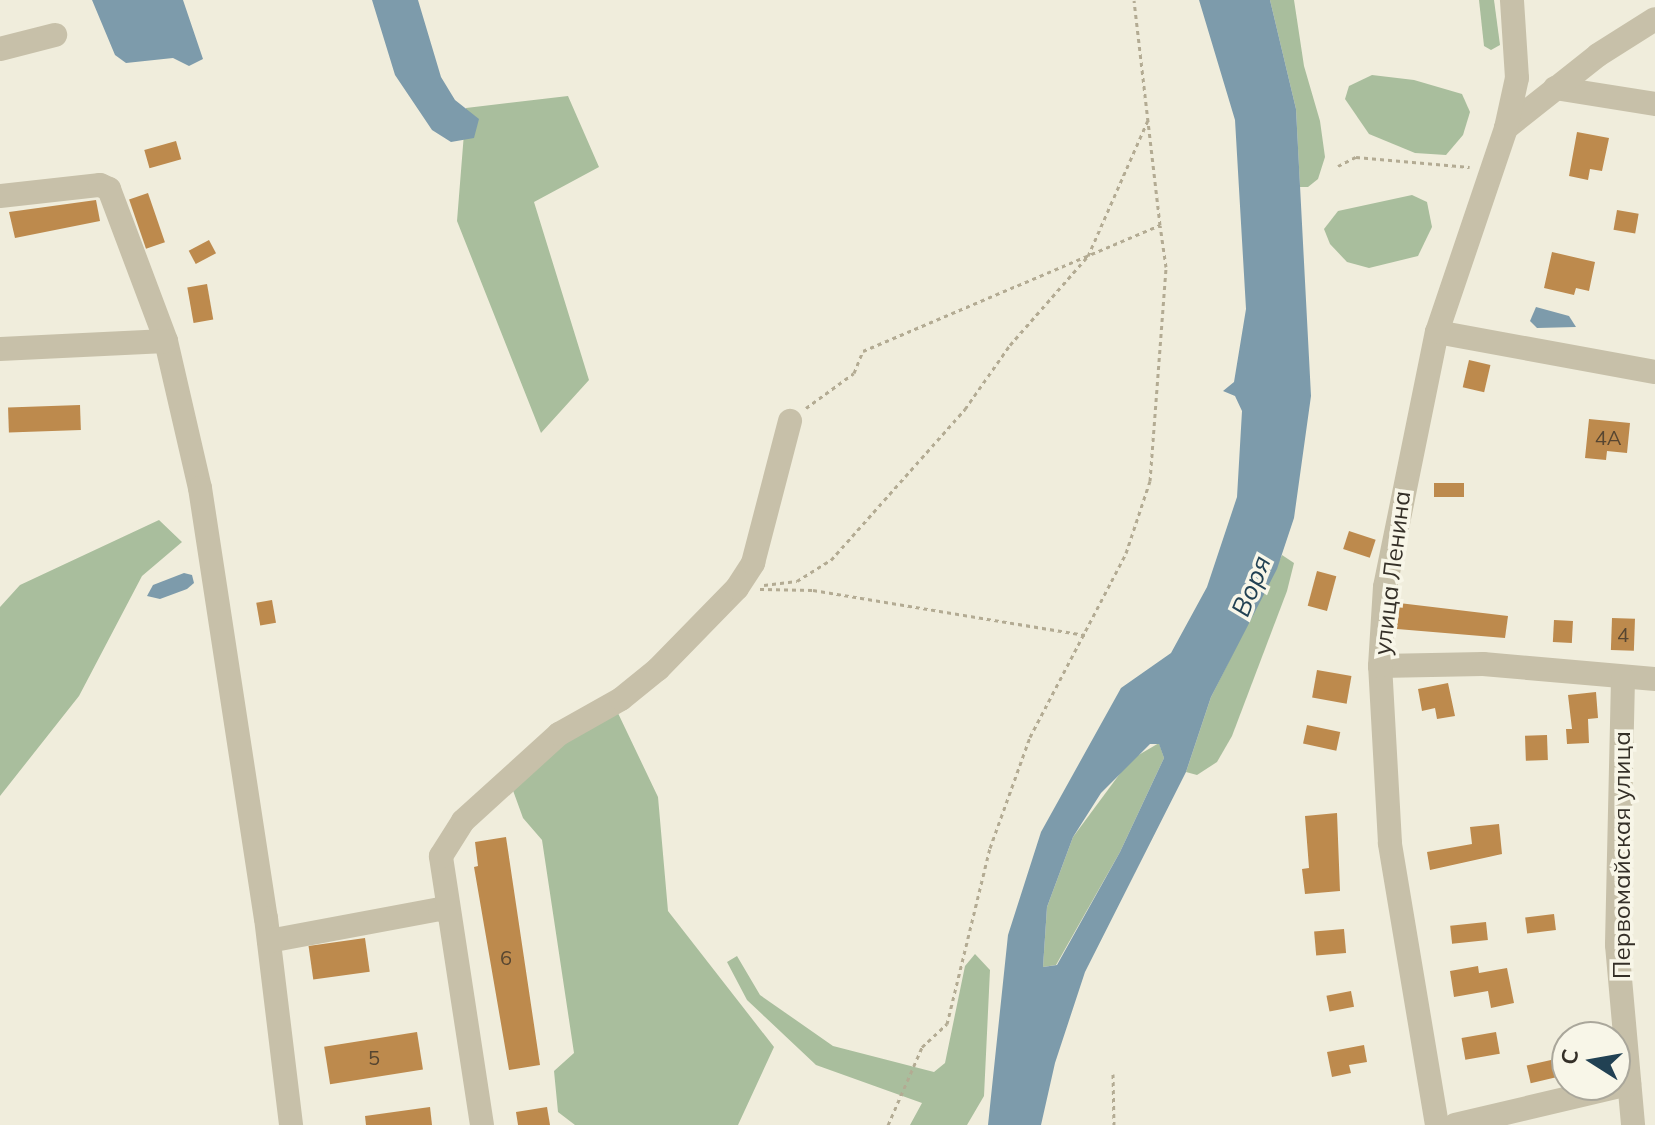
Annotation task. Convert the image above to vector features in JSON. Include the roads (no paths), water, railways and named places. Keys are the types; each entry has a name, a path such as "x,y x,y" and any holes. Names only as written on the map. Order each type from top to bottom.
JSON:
{"street":[{"name":"улица Ленина","path":"1437,1125 1390,843 1380,666 1397,517 1437,332 1506,128 1519,56 1512,0"},
{"path":"1506,128 1555,88 1655,19"},
{"path":"0,49 55,35"},
{"path":"1555,88 1655,104"},
{"path":"0,196 100,185 109,189 166,341 200,488 269,941 291,1125"},
{"path":"1437,332 1655,372"},
{"path":"0,349 166,341"},
{"path":"482,1125 447,912 441,856 463,821 559,734 621,699 658,669 737,588 753,563 790,421"},
{"path":"1380,666 1483,664 1623,679 1655,679"},
{"name":"Первомайская улица","path":"1623,679 1617,945 1624,1021"},
{"path":"269,941 440,909 447,912"},
{"path":"1455,1125 1557,1101"},
{"name":"Первомайская улица","path":"1631,1101 1633,1125"}],"water":[{"path":"92,0 183,0 203,59 189,66 173,58 126,63 115,55"},
{"path":"372,0 418,0 441,77 455,100 479,119 474,138 451,142 432,130 395,75"},
{"name":"Воря","path":"1199,0 1270,0 1296,109 1311,396 1294,518 1277,569 1211,697 1186,772 1085,972 1055,1063 1041,1125 988,1125 1008,935 1041,832 1121,688 1171,653 1207,587 1237,497 1242,411 1235,396 1223,391 1234,382 1246,309 1235,120","holes":["1150,744 1159,744 1164,758 1120,852 1057,965 1043,967 1047,907 1073,837 1101,793"]},
{"path":"1536,307 1569,316 1576,327 1537,328 1530,321"},
{"path":"184,573 192,575 194,583 187,589 160,599 147,596 153,585"}]}
